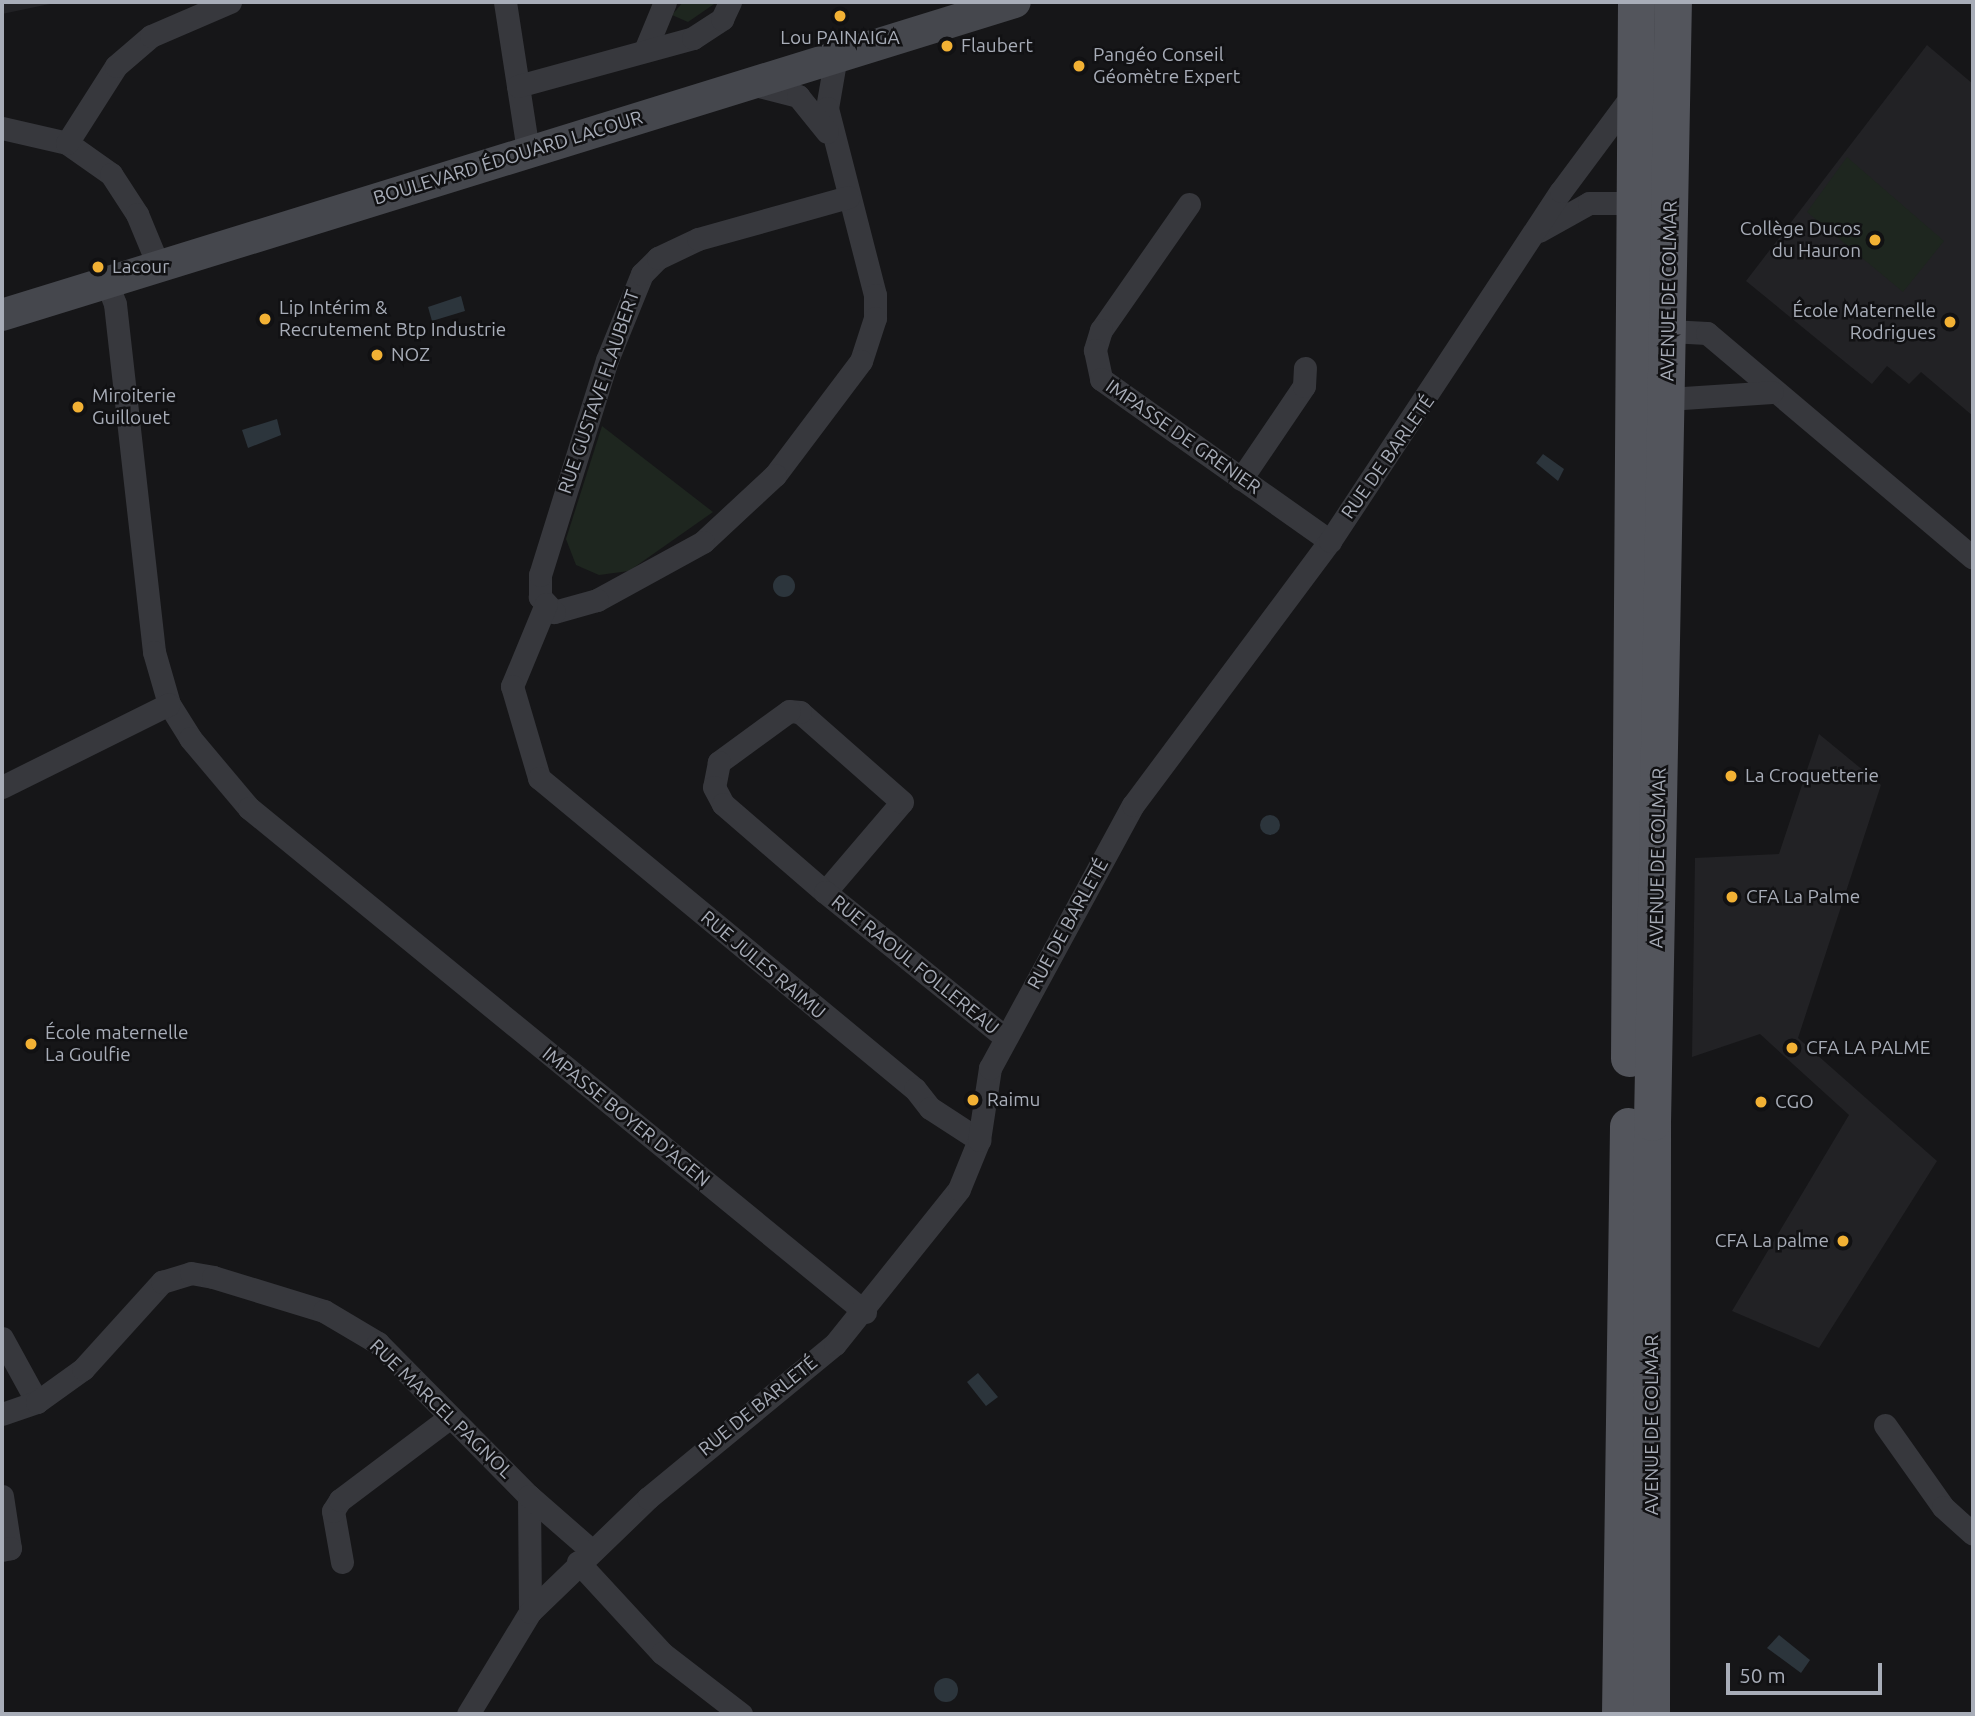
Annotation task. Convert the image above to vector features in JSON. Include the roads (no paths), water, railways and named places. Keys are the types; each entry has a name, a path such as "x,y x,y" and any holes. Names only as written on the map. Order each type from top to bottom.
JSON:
{"main road":[{"name":"BOULEVARD ÉDOUARD LACOUR","path":"2,316 1015,2"},
{"name":"AVENUE DE COLMAR","path":"1620,1714 1652,400 1669,331 1655,162 1638,86 1636,2"},
{"path":"1661,2 1673,19"},
{"name":"AVENUE DE COLMAR","path":"1651,1714 1652,400 1638,360 1637,203 1655,162 1673,19"}],"street":[{"path":"67,143 116,66 151,36 230,2"},
{"path":"505,2 528,152"},
{"path":"646,48 665,2"},
{"path":"517,86 704,33 722,19 730,2"},
{"path":"546,604 566,614 665,568 703,542 804,441 861,360 875,318 834,144 828,83 836,56"},
{"path":"749,84 798,96 817,113 834,144"},
{"name":"RUE DE BARLETÉ","path":"468,1714 530,1612 584,1556 865,1312 959,1189 979,1140 985,1082 1005,1037 1133,805 1330,541 1638,86"},
{"path":"2,128 67,143 122,186 159,267"},
{"path":"1591,158 1655,162"},
{"name":"RUE GUSTAVE FLAUBERT","path":"546,604 540,575 559,509 642,274 658,258 698,239 848,197"},
{"path":"1536,233 1589,203 1637,203"},
{"name":"IMPASSE DE GRENIER","path":"1189,204 1101,330 1097,370 1112,392 1330,541"},
{"path":"2,787 169,704 154,652 115,304 107,283"},
{"path":"1638,360 1669,331 1707,333 1772,392 1973,558"},
{"path":"1241,479 1304,386 1305,368"},
{"path":"1652,400 1772,392"},
{"name":"RUE JULES RAIMU","path":"546,604 512,686 532,762 547,788 915,1089 930,1108 979,1140"},
{"name":"IMPASSE BOYER D'AGEN","path":"169,704 249,808 865,1312"},
{"name":"RUE RAOUL FOLLEREAU","path":"825,892 902,802 800,712 789,711 731,749 716,767 714,787 723,804 825,892 1005,1037"},
{"name":"RUE MARCEL PAGNOL","path":"2,1414 37,1402 83,1369 162,1282 191,1273 324,1311 377,1343 529,1496 584,1556 662,1653 741,1714"},
{"path":"2,1338 37,1402"},
{"path":"342,1562 333,1511 340,1500 450,1417"},
{"path":"1885,1425 1943,1507 1973,1534"},
{"path":"2,1496 10,1548 2,1550"},
{"path":"529,1496 530,1612"}],"place":[{"name":"Lou PAINAIGA","path":"840,16"},
{"name":"Flaubert","path":"947,46"},
{"name":"Pangéo Conseil Géomètre Expert","path":"1079,66"},
{"name":"Collège Ducos du Hauron","path":"1875,240"},
{"name":"Lacour","path":"98,267"},
{"name":"Lip Intérim & Recrutement Btp Industrie","path":"265,319"},
{"name":"École Maternelle Rodrigues","path":"1950,322"},
{"name":"NOZ","path":"377,355"},
{"name":"Miroiterie Guillouet","path":"78,407"},
{"name":"La Croquetterie","path":"1731,776"},
{"name":"CFA La Palme","path":"1732,897"},
{"name":"École maternelle La Goulfie","path":"31,1044"},
{"name":"CFA LA PALME","path":"1792,1048"},
{"name":"Raimu","path":"973,1100"},
{"name":"CGO","path":"1761,1102"},
{"name":"CFA La palme","path":"1843,1241"}]}
